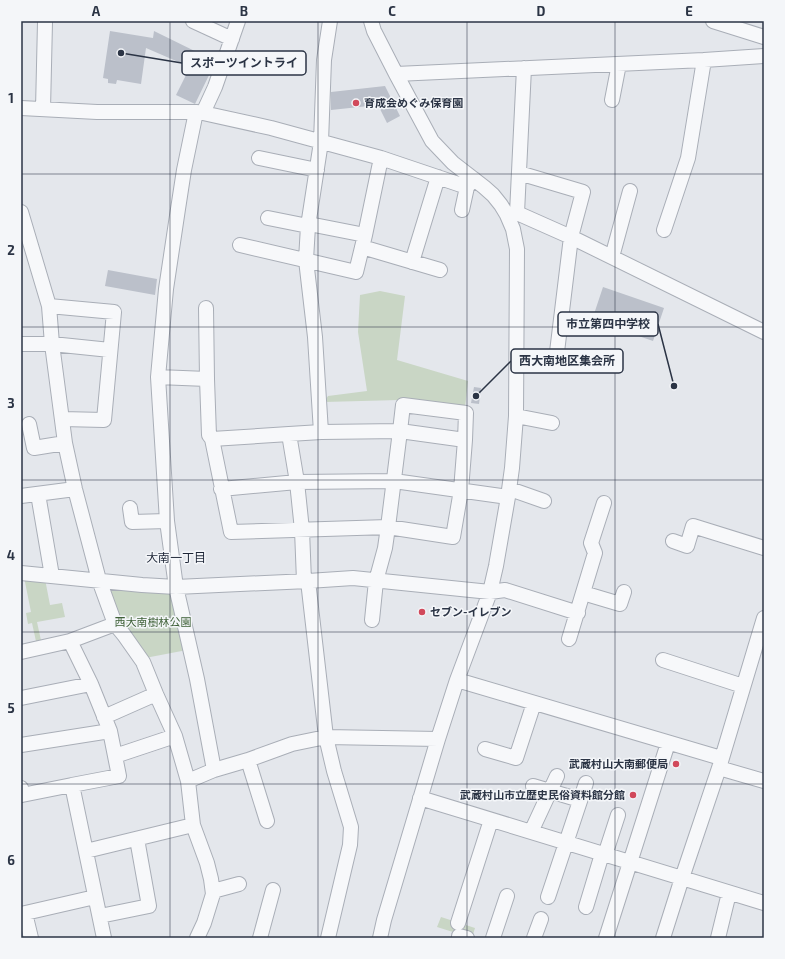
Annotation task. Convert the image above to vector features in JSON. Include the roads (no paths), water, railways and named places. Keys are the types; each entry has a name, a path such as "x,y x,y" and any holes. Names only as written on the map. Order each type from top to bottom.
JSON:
{"street":[{"path":"194,21 232,39"},
{"path":"214,770 176,587 167,521 158,376 166,289 184,170 200,113 215,86 238,21"},
{"path":"322,432 315,337 306,260 308,225 321,142 324,60 330,21"},
{"path":"371,21 374,31 432,141 470,183"},
{"path":"43,109 45,22"},
{"path":"720,22 764,37"},
{"path":"396,74 764,56"},
{"path":"664,230 688,158 704,60"},
{"path":"612,100 619,64"},
{"path":"380,938 438,739 457,680 490,592 509,493 516,416 517,249 512,214 519,173 524,68"},
{"path":"21,108 97,112 200,113 271,128 381,158 438,177 470,183 493,195 501,205 512,214 571,237 764,332"},
{"path":"259,158 317,170"},
{"path":"240,245 356,272 381,158"},
{"path":"519,173 583,192 571,237 557,352"},
{"path":"412,262 438,177"},
{"path":"462,210 470,183"},
{"path":"612,257 630,191"},
{"path":"21,212 25,240 49,306 52,344 65,443 75,489 99,580 115,624 143,662 175,736 188,781 194,825 207,863 213,894 204,923 197,938"},
{"path":"268,218 308,225 363,241 412,262 440,270"},
{"path":"49,306 114,312 104,420 62,419"},
{"path":"206,308 209,435 212,439 230,532 388,527 453,537 461,490 466,413 403,405 394,481 388,527 385,548 376,581 372,620"},
{"path":"21,344 52,344 110,350"},
{"path":"158,376 207,379"},
{"path":"516,416 552,423"},
{"path":"29,424 34,448 65,443"},
{"path":"212,439 322,432 400,431 465,440"},
{"path":"289,434 297,482 306,581 326,737 334,772 351,827 350,846 328,938"},
{"path":"221,489 297,482 394,481 461,490 509,493 544,501"},
{"path":"21,496 75,489"},
{"path":"38,494 52,576"},
{"path":"569,639 595,553 592,543 604,503"},
{"path":"130,508 132,522 167,521"},
{"path":"673,541 687,546 694,526 764,548"},
{"path":"21,573 176,587 353,578 490,592 505,590 578,613"},
{"path":"583,593 620,604 624,592"},
{"path":"663,938 720,763 743,686 759,648 764,618"},
{"path":"21,652 70,641 115,624"},
{"path":"21,793 119,776 110,731 91,684 70,641"},
{"path":"663,660 743,686"},
{"path":"457,680 668,743 764,782"},
{"path":"21,698 91,684"},
{"path":"104,716 156,694"},
{"path":"485,749 516,758 534,703"},
{"path":"21,745 110,731"},
{"path":"115,756 175,736"},
{"path":"188,781 214,770 248,760 292,744 326,737 438,739"},
{"path":"606,938 668,743"},
{"path":"248,760 267,821"},
{"path":"531,832 557,776"},
{"path":"548,897 586,783"},
{"path":"72,785 104,938"},
{"path":"533,786 580,800"},
{"path":"420,798 764,903"},
{"path":"586,907 618,815"},
{"path":"458,923 491,820"},
{"path":"86,851 194,825"},
{"path":"100,916 150,906 137,839"},
{"path":"212,891 239,884"},
{"path":"260,938 273,890"},
{"path":"718,938 730,893"},
{"path":"493,938 507,896"},
{"path":"31,938 23,913 95,897"},
{"path":"534,938 541,919"},
{"path":"459,938 459,936 467,938"}],"place":[{"name":"スポーツイントライ","path":"121,53"},
{"name":"育成会めぐみ保育園","path":"356,103"},
{"name":"市立第四中学校","path":"674,386"},
{"name":"西大南地区集会所","path":"476,396"},
{"name":"セブン-イレブン","path":"422,612"},
{"name":"武蔵村山大南郵便局","path":"676,764"},
{"name":"武蔵村山市立歴史民俗資料館分館","path":"633,795"}],"district":[{"name":"大南一丁目","path":"176,558"}],"park label":[{"name":"西大南樹林公園","path":"153,622"}]}
